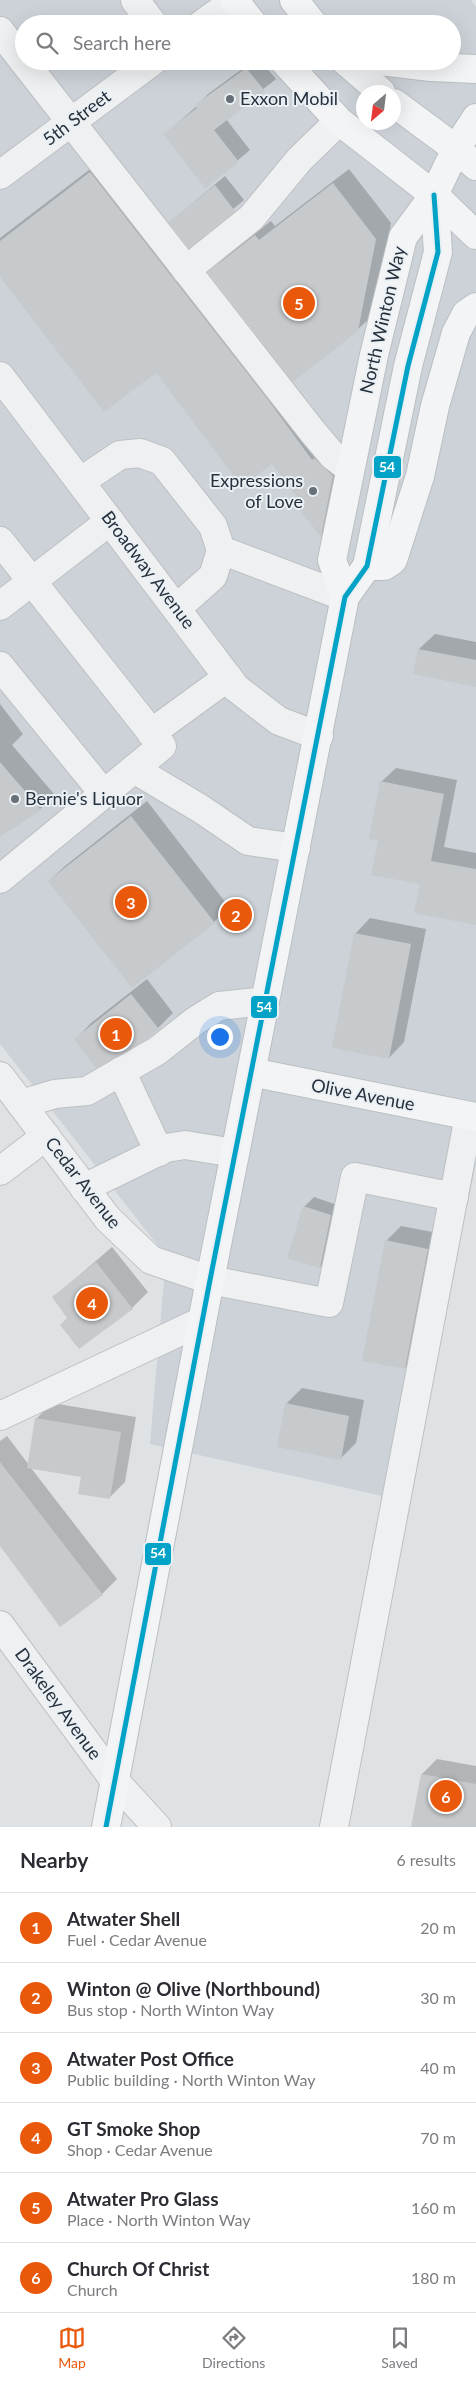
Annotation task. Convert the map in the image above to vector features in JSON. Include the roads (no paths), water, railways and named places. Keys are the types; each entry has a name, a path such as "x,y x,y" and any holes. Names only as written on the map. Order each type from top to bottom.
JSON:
{"main road":[{"path":"234,0 246,15"},
{"path":"294,0 306,15"},
{"path":"461,68 476,69"},
{"path":"292,70 339,121 434,195 476,235"},
{"path":"356,70 373,85"},
{"path":"401,108 466,157"},
{"path":"434,195 466,157 476,118"},
{"name":"North Winton Way","path":"345,597 332,560 374,355 403,237 434,195"},
{"name":"North Winton Way","path":"106,1827 202,1321 345,597 367,566 408,366 438,252 434,195"},
{"path":"367,566 384,566 393,560 420,476 435,406 456,333 466,314 476,307"},
{"name":"Olive Avenue","path":"251,1072 472,1117"}],"street":[{"path":"135,0 146,15"},
{"path":"214,15 234,0"},
{"path":"0,31 15,51"},
{"path":"29,70 312,431 333,456 350,469"},
{"name":"5th Street","path":"0,174 141,70"},
{"path":"186,270 251,218 299,160 339,121"},
{"name":"Broadway Avenue","path":"0,376 236,688 279,721 319,736"},
{"path":"81,481 120,455 140,453 162,461 213,526 221,550 213,576 177,608"},
{"path":"0,606 110,521"},
{"path":"0,541 156,739"},
{"path":"221,550 345,597"},
{"path":"0,666 104,794"},
{"path":"0,879 134,769 156,739 228,677"},
{"path":"134,769 201,809 248,841 296,848"},
{"path":"21,1104 54,1094 87,1091 156,1051 195,1021 219,1006 265,1001"},
{"path":"121,1072 158,1152"},
{"name":"Cedar Avenue","path":"0,1076 108,1219 151,1260 210,1280 329,1303 355,1177 454,1197"},
{"path":"334,1827 454,1197 472,1117"},
{"path":"0,1171 46,1136"},
{"path":"84,1188 158,1152 185,1145 235,1153"},
{"path":"0,1416 202,1321"},
{"name":"Drakeley Avenue","path":"0,1625 115,1781 157,1827"}],"place":[{"name":"Exxon Mobil","path":"230,99"},
{"name":"Atwater Pro Glass","path":"299,303"},
{"name":"Expressions of Love","path":"313,491"},
{"name":"Bernie's Liquor","path":"15,799"},
{"name":"Atwater Post Office","path":"131,902"},
{"name":"Winton @ Olive (Northbound)","path":"236,915"},
{"name":"Atwater Shell","path":"116,1034"},
{"name":"GT Smoke Shop","path":"92,1303"},
{"name":"Church Of Christ","path":"446,1796"}]}
